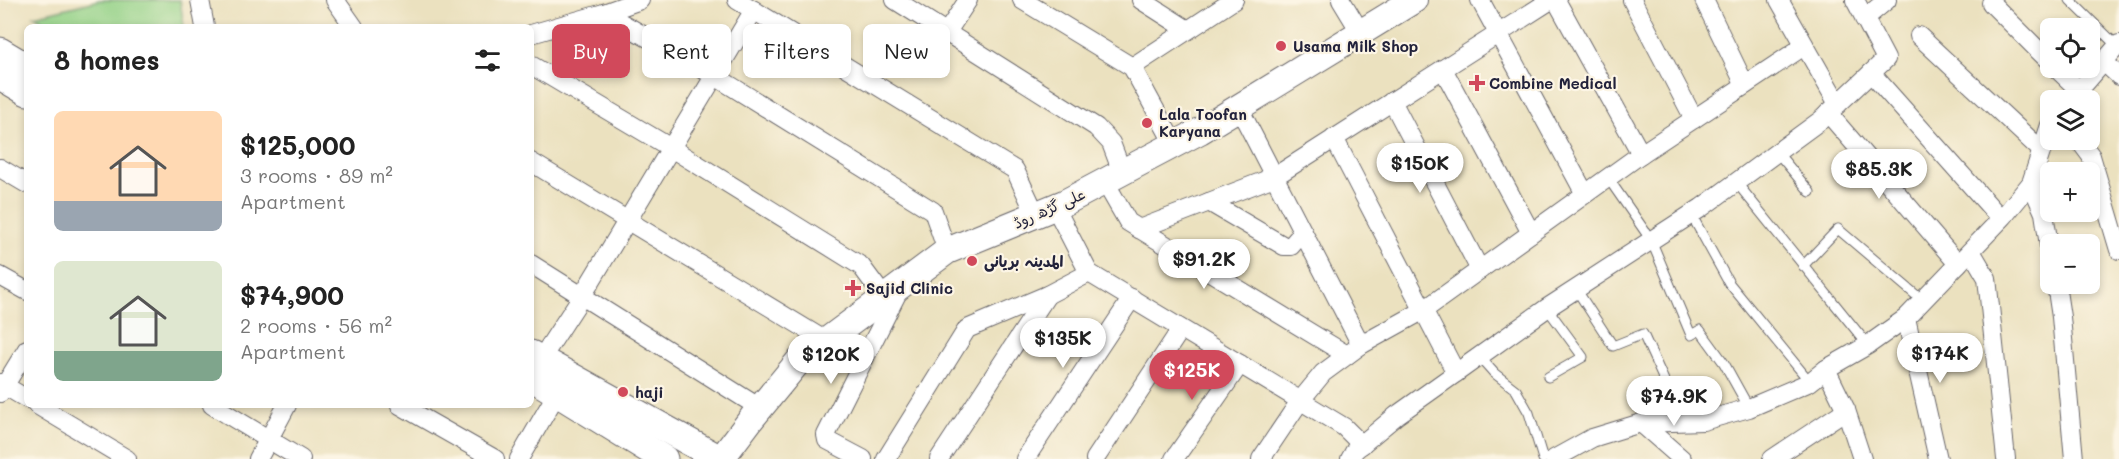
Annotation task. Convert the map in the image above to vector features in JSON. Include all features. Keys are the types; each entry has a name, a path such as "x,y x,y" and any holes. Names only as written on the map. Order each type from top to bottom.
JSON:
{"main road":[{"name":"علی گڑھ روڈ","path":"721,459 798,362 947,251 1046,211 1114,177 1239,108 1414,0"},
{"path":"0,51 24,64"},
{"path":"0,76 24,90"},
{"path":"534,363 557,393 664,459"},
{"path":"534,363 721,459"}],"street":[{"path":"200,0 204,24"},
{"path":"335,0 352,24"},
{"path":"534,33 640,0"},
{"path":"737,0 1015,170 1089,273 1344,427 1359,453 1397,416 1479,356 1547,308 1691,214 1833,108 1886,59 1855,0"},
{"path":"896,0 934,24"},
{"path":"950,27 968,0"},
{"path":"1022,0 1132,67 1174,144"},
{"path":"1141,0 1188,30"},
{"path":"1132,67 1234,0"},
{"path":"1341,0 1361,33"},
{"path":"1480,0 1500,33 1585,194"},
{"path":"1139,229 1274,177 1551,0"},
{"path":"1556,0 1641,154"},
{"path":"1632,0 1694,119"},
{"path":"1704,0 1745,85"},
{"path":"1779,0 1833,108 1964,258 1987,278 2006,459"},
{"path":"1864,19 1887,0"},
{"path":"1991,3 2040,52"},
{"path":"731,49 754,10"},
{"path":"604,13 642,35"},
{"path":"950,34 1096,127 1111,143 1114,177 1128,222 1354,350"},
{"path":"1919,36 2040,149"},
{"path":"2078,90 2118,45"},
{"path":"1261,459 1300,400 1323,373 1354,350 1424,310 1641,154 1804,46"},
{"path":"2104,62 2119,76"},
{"path":"534,67 671,148 861,266 892,291 826,435 827,440 863,459"},
{"path":"1443,69 1531,233"},
{"path":"1871,73 2001,219"},
{"path":"534,363 582,296 714,78"},
{"path":"718,78 933,211 947,251"},
{"path":"1392,101 1480,270"},
{"path":"1239,108 1303,232 1354,350"},
{"path":"1334,138 1456,373"},
{"path":"1555,459 1592,438 1641,423 1702,421 1749,408 1810,382 1826,369 1868,345 1906,318 1923,301 2001,219 2031,183 2041,150"},
{"path":"2086,150 2091,156 2119,250"},
{"path":"534,164 826,341"},
{"path":"0,168 24,182"},
{"path":"2031,183 2044,213 2047,234"},
{"path":"1209,202 1284,246 1291,246 1303,232"},
{"path":"534,266 760,408"},
{"path":"886,459 967,329 1047,295 1089,273"},
{"path":"0,276 24,289"},
{"path":"2058,294 2074,459"},
{"path":"939,459 1047,295"},
{"path":"1024,459 1132,298"},
{"path":"1906,318 1938,459"},
{"path":"1095,459 1181,328"},
{"path":"24,354 2,388 24,398"},
{"path":"1174,459 1240,364"},
{"path":"1826,369 1845,410 1862,459"},
{"path":"519,459 557,393"},
{"path":"41,408 127,459"},
{"path":"217,408 301,459"},
{"path":"258,459 285,408"},
{"path":"405,408 495,459"},
{"path":"1772,459 1845,410"},
{"path":"1641,423 1682,459"}],"lane":[{"path":"2070,0 2118,45"},
{"path":"1777,152 1810,192"},
{"path":"1608,178 1651,240 1691,335 1700,330 1725,363 1749,408"},
{"path":"1736,182 1868,345"},
{"path":"1691,214 1729,283 1810,382"},
{"path":"1803,266 1838,229 1923,301"},
{"path":"1576,289 1613,346 1643,334 1683,422"},
{"path":"1547,308 1583,357 1548,377"},
{"path":"1479,356 1494,373 1516,390 1529,413 1543,459"}],"green space":[{"path":"100,0 180,0 184,24 47,24 34,16"}],"place":[{"name":"Usama Milk Shop","path":"1281,46"},
{"name":"Combine Medical","path":"1477,83"},
{"name":"Lala Toofan Karyana","path":"1147,123"},
{"name":"المدینہ بریانی","path":"972,261"},
{"name":"Sajid Clinic","path":"853,288"},
{"name":"haji","path":"623,392"}]}
